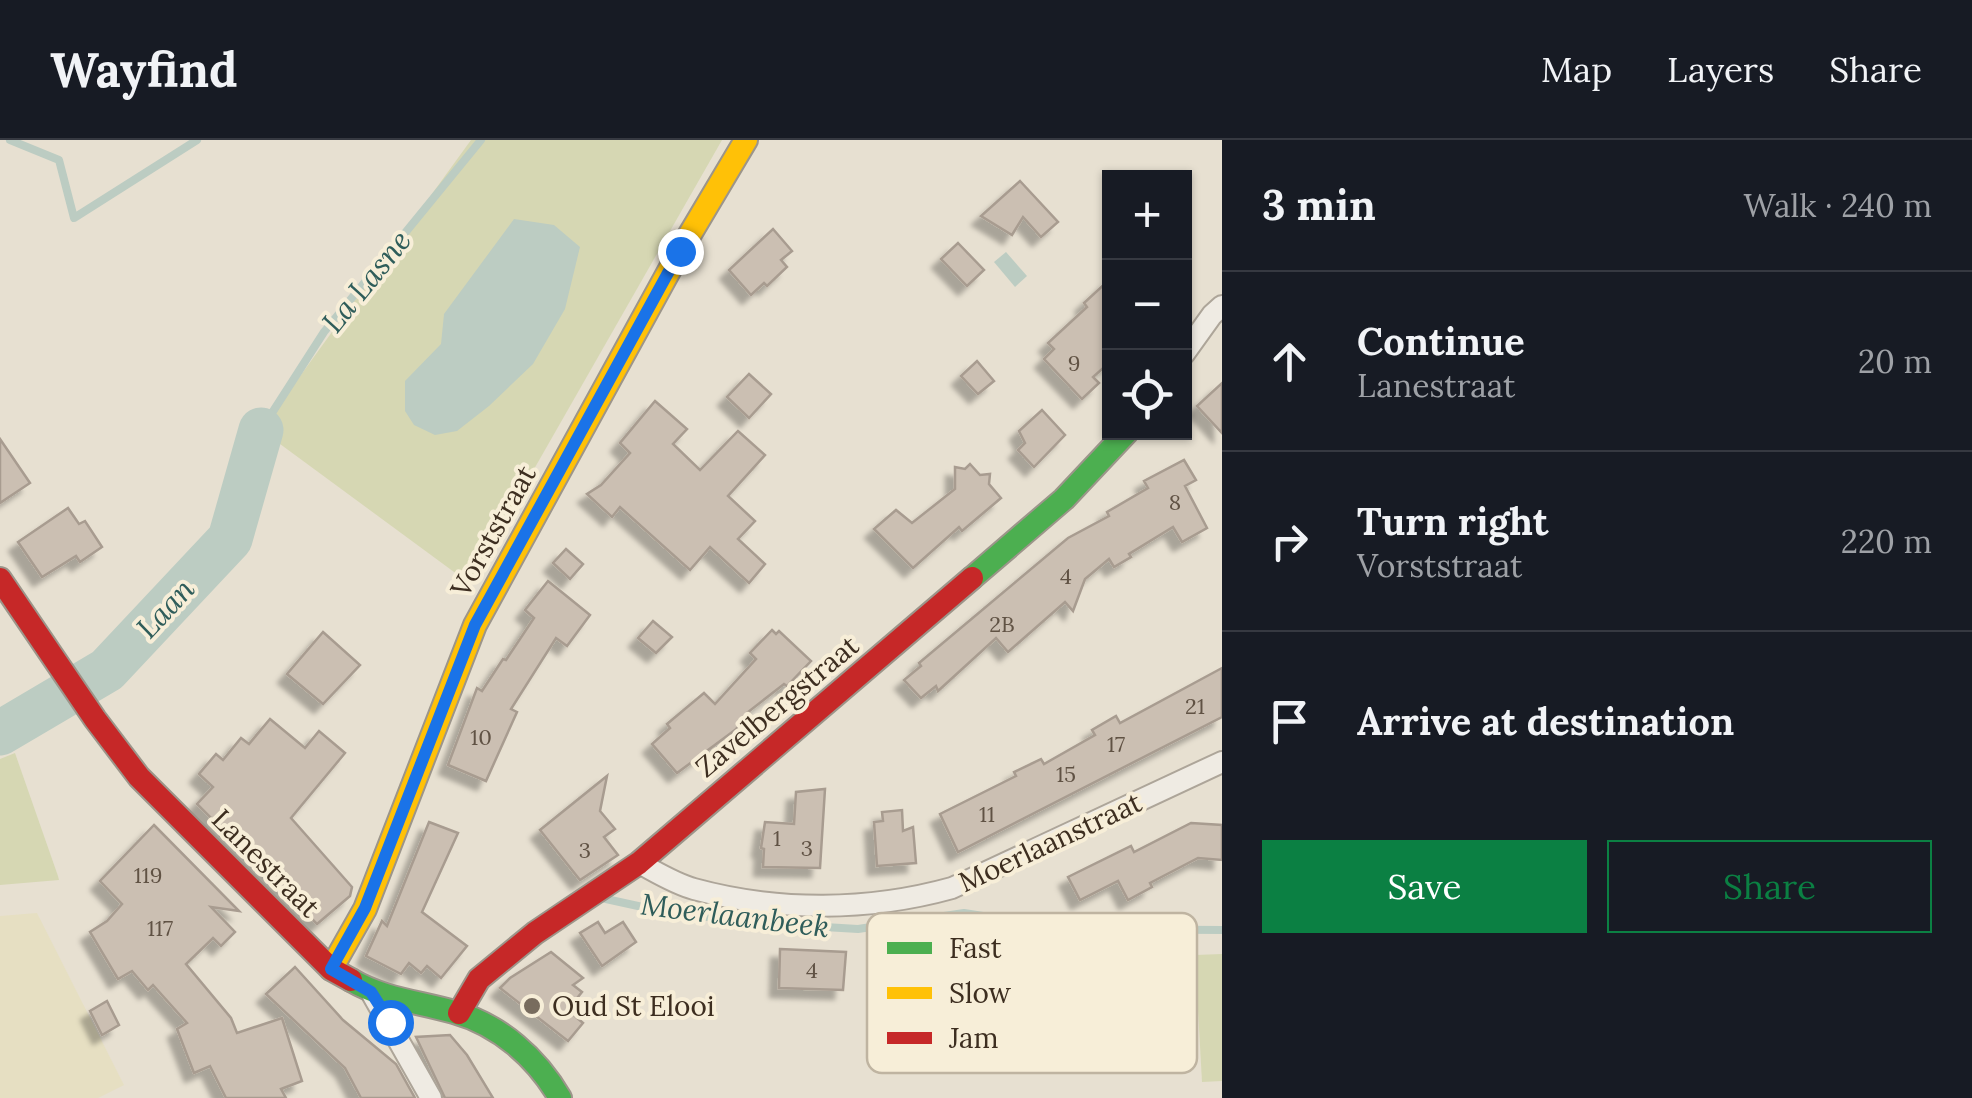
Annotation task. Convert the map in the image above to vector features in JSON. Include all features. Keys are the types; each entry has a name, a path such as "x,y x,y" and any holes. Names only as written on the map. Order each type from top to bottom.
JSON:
{"street":[{"name":"Vorststraat","path":"331,969 365,908 475,625 680,251 746,140"},
{"path":"1187,350 1222,306"},
{"name":"Zavelbergstraat","path":"458,1014 479,979 535,933 639,863 1064,500 1120,440"},
{"name":"Lanestraat","path":"0,579 95,719 140,777 331,969 371,992 458,1014 526,1051 560,1098"},
{"name":"Moerlaanstraat","path":"639,863 691,889 778,905 858,905 914,899 952,888 1220,764"},
{"path":"371,992 432,1098"}],"shaded area":[{"path":"514,219 554,225 580,247 565,309 533,364 457,431 435,435 414,425 405,411 405,381 441,344 444,314"},
{"path":"1006,252 1027,276 1015,287 994,262"},
{"path":"37,913 124,1085 98,1098 0,1098 0,916"}],"green space":[{"path":"471,140 722,140 469,583 261,430"},
{"path":"15,753 59,880 0,885 0,759"},
{"path":"1222,954 1222,1081 1202,1082 1197,955"}],"building":[{"path":"1020,181 1058,222 1041,237 1023,217 1012,235 981,216"},
{"path":"773,229 792,251 781,260 787,267 751,295 729,270"},
{"path":"958,243 984,270 967,286 941,259"},
{"path":"1102,286 1102,369 1093,377 1099,383 1082,399 1044,359 1054,349 1048,343 1087,307 1084,303"},
{"path":"977,361 994,381 978,394 961,376"},
{"path":"749,374 771,394 749,418 727,397"},
{"path":"1222,383 1222,433 1197,406"},
{"path":"655,401 687,429 673,444 700,470 738,431 765,455 728,496 755,521 738,539 765,564 749,583 710,547 690,570 620,507 612,517 587,494 601,485 630,453 620,443"},
{"path":"1042,410 1065,435 1034,467 1018,450 1025,443 1019,431"},
{"path":"0,439 30,483 0,503"},
{"path":"1184,460 1196,480 1185,486 1207,528 1182,542 1173,527 1114,567 1109,559 1085,579 1073,611 1065,602 1008,652 996,638 938,691 936,686 921,698 904,680 921,666 919,663 1068,538 1109,516 1107,512 1148,488 1144,481"},
{"path":"970,464 980,475 990,474 989,484 1001,498 962,531 959,527 913,568 874,529 896,510 912,523 955,489 955,467 965,469"},
{"path":"68,508 79,524 85,521 102,547 80,562 76,556 42,577 18,542"},
{"path":"566,549 583,564 570,579 553,563"},
{"path":"548,581 590,615 567,646 556,638 511,709 517,712 486,781 448,765 477,688 482,691 534,618 525,610"},
{"path":"653,621 672,637 656,653 638,638"},
{"path":"772,630 776,634 779,631 811,661 787,686 784,684 748,712 735,730 677,773 652,744 670,728 667,724 704,693 715,704 756,659 750,653"},
{"path":"323,632 360,665 323,704 287,674"},
{"path":"1222,668 1222,717 958,852 940,814 1041,759 1044,764 1095,735 1092,730 1116,716 1120,723"},
{"path":"270,719 305,748 319,731 345,753 291,818 352,887 350,896 317,924 197,804 213,787 199,774 216,754 223,760 241,738 249,744"},
{"path":"607,776 600,811 615,829 604,837 618,855 580,880 540,830"},
{"path":"825,789 820,868 763,867 765,822 794,824 796,792"},
{"path":"902,810 903,831 913,827 916,863 877,866 874,822 883,821 882,812"},
{"path":"429,822 458,833 422,912 467,946 441,978 427,966 421,973 409,963 401,974 366,956 382,921 387,926"},
{"path":"1191,823 1222,825 1222,860 1198,858 1150,883 1152,887 1128,900 1118,881 1080,900 1068,877 1131,846 1134,852"},
{"path":"154,825 239,911 211,907 235,932 221,946 213,938 186,964 231,1018 237,1033 282,1018 302,1081 281,1089 286,1098 226,1098 210,1066 194,1073 177,1029 187,1023 153,985 148,990 132,971 118,979 90,932 122,904 100,881"},
{"path":"598,922 605,933 623,922 636,942 602,966 580,933"},
{"path":"780,949 846,952 843,990 779,988"},
{"path":"551,952 583,978 573,985 582,992 574,1002 581,1009 575,1016 583,1023 568,1041 500,988"},
{"path":"295,967 343,1020 396,1064 415,1098 361,1098 345,1068 266,994"},
{"path":"107,1001 119,1025 102,1035 90,1011"},
{"path":"450,1035 493,1098 445,1098 416,1037"}],"waterway":[{"path":"10,140 59,160 74,218 197,140"},
{"name":"La Lasne","path":"261,430 324,332 481,140"},
{"name":"Laan","path":"0,733 107,670 230,539 261,430"},
{"name":"Moerlaanbeek","path":"606,899 670,913 774,924 867,928"},
{"name":"Moerlaanbeek","path":"1197,930 1222,930"}],"traffic: fast":[{"path":"972,578 1064,499 1119,440"},
{"path":"351,980 376,992 454,1012 487,1025 516,1045 560,1098"}],"traffic: slow":[{"path":"331,969 365,909 475,625 680,251 746,140"}],"traffic: jam":[{"path":"459,1013 479,979 535,933 639,863 972,578"},
{"path":"0,579 139,777 331,969 351,980"}],"place":[{"name":"Oud St Elooi","path":"532,1006"}],"route":[{"path":"390,1022 371,992 331,969 365,908 475,625 680,251"}]}
